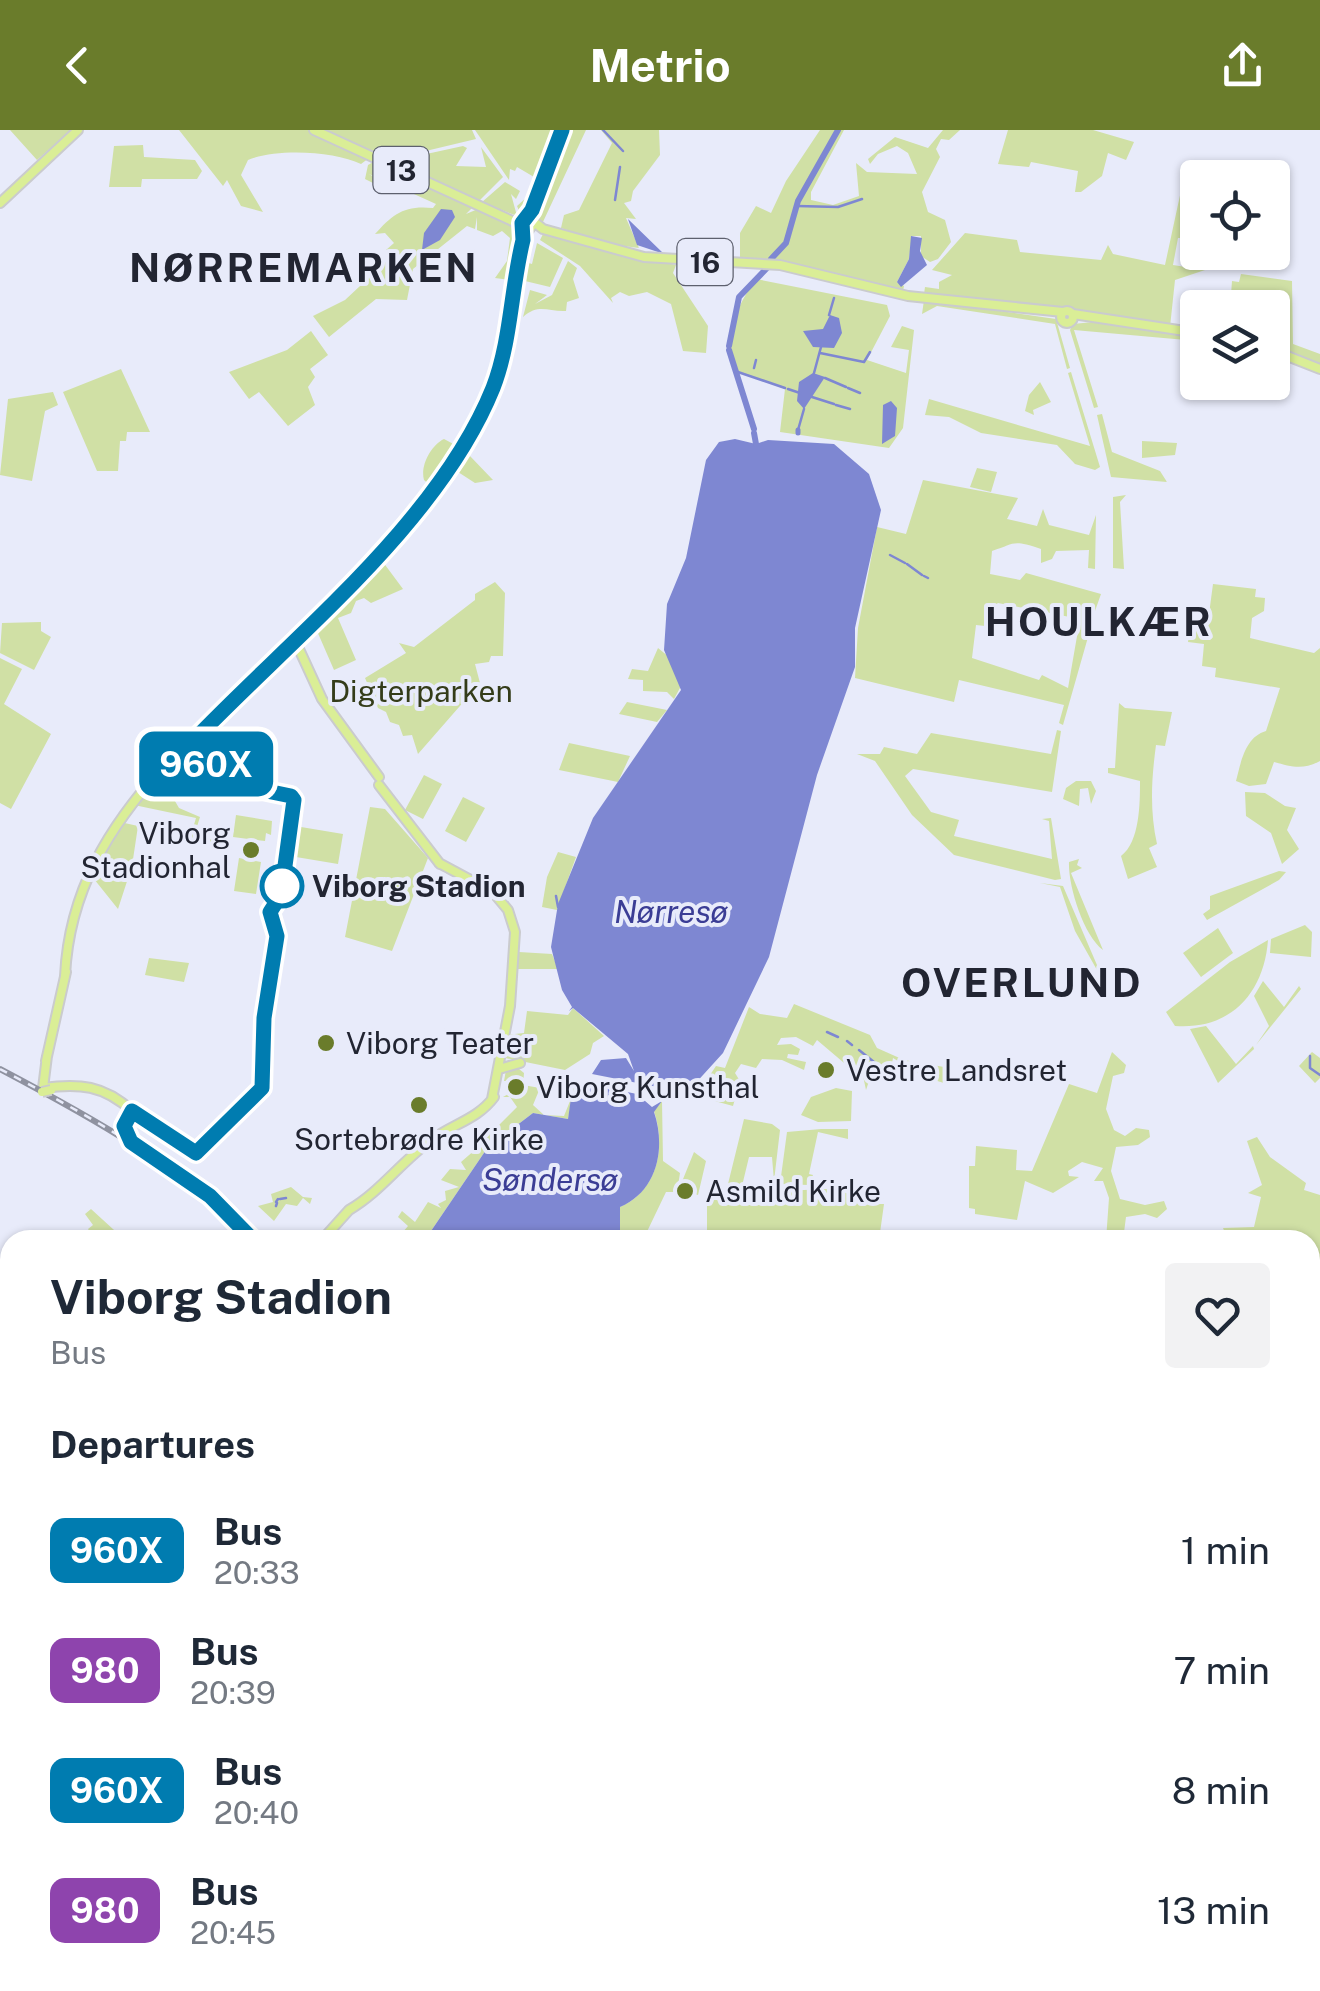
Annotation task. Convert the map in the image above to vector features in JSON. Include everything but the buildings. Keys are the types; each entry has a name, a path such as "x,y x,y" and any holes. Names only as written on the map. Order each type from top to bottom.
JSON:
{"main road":[{"name":"13","path":"314,130 488,211 529,221"},
{"path":"488,211 525,216 562,130"},
{"path":"0,202 75,132"},
{"path":"529,221 540,184"},
{"name":"16","path":"529,221 644,257 780,265 937,299 1180,331"},
{"path":"1290,357 1320,369"},
{"path":"243,1230 210,1196 131,1142 124,1124 132,1111 112,1094 100,1089 43,1089 64,976 101,849 126,809 162,769 293,639 322,700 439,863 487,887 510,916 517,950 501,1066 492,1099 482,1112 428,1142 331,1230"},
{"path":"501,1066 520,1063"}],"green space":[{"path":"10,130 72,130 37,160"},
{"path":"179,130 308,130 369,158 361,164 336,156 289,153 248,160 241,175 263,212 241,206 227,180 223,186"},
{"path":"322,130 472,130 476,139 388,160"},
{"path":"475,130 558,130 521,215 517,206 527,197 534,177 517,167 515,171 510,169 509,180"},
{"path":"567,130 586,130 542,224 536,215"},
{"path":"601,130 659,130 660,155 633,191 631,201 624,203 636,219 626,218 639,248 608,244 561,228 564,215 579,210 612,143"},
{"path":"820,130 844,130 811,192 811,200 833,205 859,196 856,163 867,172 917,174 908,153 897,146 878,154 870,164 868,159 895,137 928,148 943,130 960,130 949,140 941,139 936,149 940,157 922,192 928,212 945,220 951,242 938,259 930,262 921,256 921,236 912,236 909,259 897,282 904,286 903,291 796,265 740,259 740,233 756,206 771,213 786,181"},
{"path":"1008,130 1093,130 1134,142 1126,160 1108,153 1102,176 1081,192 1075,192 1078,171 1031,162 1029,167 998,164"},
{"path":"143,145 144,157 195,160 202,171 197,179 142,179 141,187 109,187 114,146"},
{"path":"481,147 503,177 477,203 399,166 408,158 467,148 456,166 486,167"},
{"path":"375,161 401,174 394,194 376,186 380,179 369,174 377,179 375,184 365,179 368,165"},
{"path":"412,179 473,207 466,214 478,209 516,223 520,233 510,280 495,278 507,261 510,238 502,231 493,236 477,230 477,217 475,229 467,226 413,269 407,300 376,299 329,337 313,316 345,300 389,259 386,250 394,243 385,233 375,234 400,212 433,208 436,204 405,190"},
{"path":"505,182 520,191 516,199 511,194 517,216 482,202"},
{"path":"1180,195 1180,238 1173,265 1180,266 1180,270 1205,270 1175,280 1170,327 1067,309 1059,312 924,294 925,287 939,289 939,282 952,275 932,270 965,233 1017,240 1020,252 1101,260 1108,245 1113,254 1165,265"},
{"path":"543,234 676,265 673,273 708,326 706,353 683,351 671,304 647,292 629,296 620,292 611,298 613,303 580,266 540,240"},
{"path":"537,243 563,258 550,287 525,281 516,328 511,326 522,261 532,264"},
{"path":"568,261 577,268 573,279 579,298 567,302 566,311 539,309 523,317 530,290 547,295 535,304 552,295"},
{"path":"1241,274 1292,281 1293,344 1320,354 1320,367 1290,356 1290,290 1231,290 1232,281 1239,282"},
{"path":"756,279 887,305 890,316 867,360 906,373 909,350 891,347 902,326 914,330 903,428 889,448 780,432 785,389 735,370 731,358 734,323"},
{"path":"924,300 1056,319 1070,368 1067,369 1055,324 937,306 922,314"},
{"path":"1093,322 1180,333 1180,339 1074,330 1098,407 1094,408 1070,330 1073,324"},
{"path":"311,331 328,355 310,369 315,377 308,387 315,405 288,426 259,392 249,399 229,372 287,350"},
{"path":"121,369 150,432 127,432 126,441 120,441 118,471 97,471 63,392"},
{"path":"1071,372 1100,467 1095,470 1075,464 1057,445 981,433 949,417 925,415 929,399 1090,446 1068,373"},
{"path":"1040,382 1051,402 1033,410 1034,415 1025,411 1029,395"},
{"path":"53,392 58,405 45,411 32,481 0,475 8,399"},
{"path":"1102,414 1112,452 1160,471 1167,482 1111,477 1097,415"},
{"path":"444,439 459,447 431,486 424,480 425,462"},
{"path":"1142,441 1177,443 1175,455 1142,458"},
{"path":"469,455 493,480 475,483 458,472"},
{"path":"977,468 997,472 991,492 970,487"},
{"path":"923,480 1018,498 1007,519 1037,526 1043,509 1049,525 1089,535 1096,515 1095,569 1088,568 1089,550 1056,551 1052,559 1041,563 1041,549 1024,544 992,551 990,574 1020,580 1026,573 1101,594 1095,611 1084,605 1082,615 1094,616 1063,725 1059,723 1064,705 959,680 954,702 855,678 858,628 877,527 906,534","holes":["998,603 1080,619 1068,688 1042,675 1039,680 972,658 976,625 985,626 991,608"]},
{"path":"1126,495 1120,502 1124,569 1113,568 1113,497"},
{"path":"380,558 403,589 371,603 364,598 356,601 351,613 338,618 356,660 334,670 317,631 323,625 318,620"},
{"name":"Digterparken","path":"495,582 505,593 503,656 491,656 489,662 475,664 480,683 418,754 412,735 403,736 399,725 390,722 386,712 378,708 365,678 406,653 399,643 414,647 475,600 475,594"},
{"path":"1213,584 1256,589 1255,597 1265,598 1264,611 1252,618 1250,638 1314,653 1320,648 1320,761 1297,767 1274,762 1266,784 1249,786 1236,781 1249,744 1266,731 1280,688 1215,677 1216,668 1202,666 1204,644 1188,642 1190,628 1207,629"},
{"path":"41,622 41,631 51,637 34,670 0,653 2,623"},
{"path":"658,648 669,657 681,686 674,699 667,692 643,691 643,680 628,679 632,669 648,671"},
{"path":"0,658 22,669 4,704 51,734 11,809 0,803"},
{"path":"627,702 667,710 657,722 619,714"},
{"path":"1119,703 1125,708 1172,712 1165,746 1156,745 1154,759 1152,808 1157,844 1149,848 1157,867 1128,879 1121,856 1135,832 1140,781 1108,773 1108,768 1115,768"},
{"path":"1057,730 1061,731 1052,792 913,769 905,776 931,812 959,820 954,836 1052,859 1049,821 1042,819 1051,818 1061,879 1055,880 954,855 912,815 875,761 857,754 880,754 884,747 917,754 931,733 1051,754"},
{"path":"569,743 630,756 618,782 559,770"},
{"path":"194,747 208,774 205,777 186,761 153,791 155,795 168,789 179,808 200,817 194,836 225,842 224,847 190,838 196,818 134,805"},
{"path":"424,775 442,784 423,819 405,810"},
{"path":"1076,781 1091,781 1096,791 1091,804 1088,788 1080,789 1079,806 1063,799 1066,788"},
{"path":"1245,792 1265,793 1296,808 1287,830 1299,849 1282,864 1271,833 1246,816"},
{"path":"463,797 485,808 466,842 445,831"},
{"path":"370,807 385,809 428,858 392,951 345,937"},
{"path":"236,815 272,821 271,835 266,833 265,841 233,837"},
{"path":"120,822 138,826 132,866 118,909 94,879"},
{"path":"301,827 343,834 338,864 296,857"},
{"path":"558,852 576,857 557,910 542,907 547,877"},
{"name":"Viborg Stadion","path":"239,858 261,862 256,894 234,891"},
{"path":"1079,859 1077,865 1082,868 1071,873 1103,950 1083,922 1074,896 1069,862"},
{"path":"1279,871 1286,872 1279,880 1207,920 1203,914 1210,909 1210,896"},
{"path":"1040,883 1063,886 1106,986 1075,931 1060,887"},
{"path":"1305,925 1312,932 1311,957 1270,953 1271,939"},
{"path":"1218,928 1233,953 1201,977 1183,953"},
{"path":"1268,940 1260,976 1241,1004 1213,1022 1175,1026 1166,1012 1230,962"},
{"path":"519,952 552,954 558,969 517,969"},
{"path":"149,958 189,963 184,982 145,975"},
{"path":"1263,981 1284,1007 1299,986 1301,989 1256,1045 1269,1026 1254,996"},
{"path":"794,1004 870,1035 877,1048 904,1060 944,1067 944,1083 924,1077 893,1058 890,1075 873,1069 866,1090 862,1071 850,1068 817,1040 813,1046 796,1037 781,1038 777,1045 791,1044 800,1049 798,1055 788,1054 787,1058 806,1062 804,1070 782,1060 762,1059 756,1068 741,1064 735,1073 740,1081 733,1106 696,1096 716,1066 725,1068 749,1007 760,1014 787,1018"},
{"path":"573,1008 604,1036 593,1043 590,1054 565,1070 505,1058 506,1035 524,1033 527,1011 568,1015"},
{"path":"1206,1026 1236,1064 1253,1046 1254,1049 1218,1083 1190,1029"},
{"path":"1112,1052 1126,1065 1124,1073 1113,1076 1106,1109 1114,1130 1125,1136 1136,1128 1149,1130 1150,1137 1138,1145 1116,1147 1111,1171 1120,1199 1145,1205 1164,1201 1167,1209 1157,1218 1145,1214 1126,1217 1124,1230 1107,1230 1109,1198 1103,1181 1094,1181 1103,1168 1082,1162 1068,1171 1069,1176 1079,1177 1053,1193 1025,1181 1017,1220 975,1214 975,1209 969,1208 969,1166 975,1166 976,1146 1017,1150 1016,1170 1032,1171 1069,1084 1097,1093"},
{"path":"1312,1052 1320,1058 1320,1078 1315,1083 1299,1066"},
{"path":"519,1069 524,1073 523,1085 540,1088 533,1105 544,1115 533,1113 488,1147 432,1230 405,1230 408,1226 398,1217 402,1211 415,1222 428,1202 441,1208 438,1204 446,1200 445,1191 459,1187 441,1180 450,1169 466,1170 461,1162 476,1149 470,1141 477,1144 478,1135 499,1125 517,1107 510,1097 503,1097 517,1089 517,1081 504,1081 506,1070"},
{"path":"568,1082 587,1083 572,1096 574,1091"},
{"path":"836,1088 852,1091 851,1121 818,1122 801,1115 811,1097"},
{"path":"572,1096 568,1119 545,1115 564,1116"},
{"path":"662,1101 663,1161 680,1173 677,1192 666,1192 648,1230 620,1230 620,1207 643,1190 656,1166 659,1139 654,1111"},
{"path":"744,1119 772,1124 780,1130 774,1181 772,1157 749,1157 742,1186 728,1184"},
{"path":"848,1129 848,1139 818,1132 809,1185 780,1184 787,1132"},
{"path":"1257,1137 1270,1157 1306,1183 1304,1190 1320,1195 1320,1230 1224,1230 1254,1227 1261,1197 1248,1193 1262,1185 1247,1141"},
{"path":"694,1152 706,1161 698,1195 679,1189"},
{"path":"291,1187 303,1197 312,1198 310,1204 303,1198 297,1206 286,1204 274,1221 258,1206 273,1202 271,1194"},
{"path":"876,1187 875,1204 884,1204 880,1230 707,1230 707,1198 712,1194"},
{"path":"91,1209 114,1230 89,1230 93,1225 85,1214"}],"water":[{"path":"441,209 452,210 455,217 440,240 422,250 424,233"},
{"path":"628,219 664,254 637,245"},
{"path":"911,236 922,238 920,251 927,265 901,287 897,282 909,259"},
{"path":"830,315 839,318 842,333 834,348 813,347 803,331 823,329"},
{"path":"813,373 825,377 804,409 797,401 799,382"},
{"path":"891,401 897,408 895,436 882,444 883,405"},
{"name":"Nørresø","path":"735,439 756,444 768,440 834,444 869,474 881,510 855,628 855,667 817,775 769,957 723,1053 693,1086 678,1091 592,1074 601,1060 626,1058 634,1071 628,1054 573,1008 569,1011 572,1007 562,990 551,947 558,904 593,818 681,690 664,650 667,604 686,558 706,460 719,442"},
{"name":"Søndersø","path":"583,1083 637,1094 652,1107 662,1101 654,1112 659,1139 656,1167 643,1190 620,1207 620,1230 432,1230 488,1147 533,1113 568,1119 571,1098"}],"waterway":[{"path":"603,130 623,151"},
{"path":"771,259 786,243 798,201 838,130"},
{"path":"615,200 620,167"},
{"path":"797,206 838,207 862,199"},
{"path":"729,346 739,297 768,267"},
{"path":"829,315 834,298"},
{"path":"814,373 821,347"},
{"path":"729,350 754,429"},
{"path":"820,353 864,362 870,352"},
{"path":"754,368 756,360"},
{"path":"735,371 785,388"},
{"path":"825,378 846,387"},
{"path":"848,388 860,393"},
{"path":"788,389 800,393"},
{"path":"812,397 834,404"},
{"path":"836,405 850,409"},
{"path":"798,430 804,409"},
{"path":"754,433 756,444"},
{"path":"890,555 905,563"},
{"path":"907,564 922,575"},
{"path":"924,576 928,578"},
{"path":"556,896 558,907"},
{"path":"827,1032 838,1037"},
{"path":"847,1041 852,1045"},
{"path":"859,1050 874,1062"},
{"path":"1310,1056 1310,1068 1320,1075"},
{"path":"280,1199 286,1198"}],"railway":[{"path":"0,1069 163,1165 237,1230"}],"bus line":[{"name":"960X","path":"244,1230 210,1196 131,1142 124,1126 132,1111 190,1153 196,1153 262,1088 264,1018 277,936 270,912 281,895 294,800 291,796 220,780 204,761 202,748 195,739 402,529 461,452 497,376 523,240 522,223 532,210 562,130"}],"place":[{"name":"Viborg Stadionhal","path":"251,850"},
{"name":"Viborg Stadion","path":"282,886"},
{"name":"Viborg Teater","path":"326,1043"},
{"name":"Vestre Landsret","path":"826,1070"},
{"name":"Viborg Kunsthal","path":"516,1087"},
{"name":"Sortebrødre Kirke","path":"419,1105"},
{"name":"Asmild Kirke","path":"685,1191"}],"district":[{"name":"NØRREMARKEN","path":"304,267"},
{"name":"HOULKÆR","path":"1099,621"},
{"name":"OVERLUND","path":"1022,982"}]}
